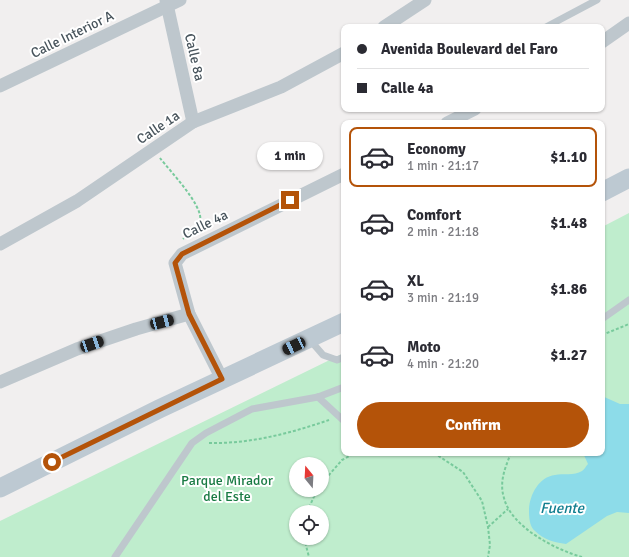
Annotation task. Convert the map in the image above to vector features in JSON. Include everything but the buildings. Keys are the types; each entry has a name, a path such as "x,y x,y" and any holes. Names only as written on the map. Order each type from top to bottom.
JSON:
{"street":[{"name":"Calle Interior A","path":"0,86 166,3 180,0"},
{"path":"389,24 425,0"},
{"name":"Calle 8a","path":"166,3 193,122"},
{"path":"605,40 629,23"},
{"name":"Calle 1a","path":"0,244 77,201 193,122 281,87 341,55"},
{"path":"453,120 469,112"},
{"name":"Calle 4a","path":"222,379 189,314 175,263 182,254 341,175"},
{"path":"605,190 629,178"},
{"path":"0,382 77,349 136,329 189,314"},
{"path":"0,488 222,379 341,323"}],"lane":[{"path":"559,24 597,0"},
{"path":"605,317 629,300"},
{"path":"308,339 324,355 337,360 341,358"},
{"path":"115,557 192,443 206,433 252,409 318,397 341,388"},
{"path":"318,397 341,419"}],"path":[{"path":"154,149 194,201 200,215 200,222 181,243 182,254"},
{"path":"605,334 629,324"},
{"path":"192,443 225,444 258,439 341,419"},
{"path":"329,475 342,460 349,456"},
{"path":"439,456 463,472 482,501 488,526 490,545 488,557"},
{"path":"510,456 504,472 502,487 508,510 520,522 545,542 582,557"},
{"path":"488,526 508,510"},
{"path":"306,545 309,557"}],"green space":[{"name":"Parque Mirador del Este","path":"629,213 629,557 0,557 0,521 341,354 341,456 605,456 605,225"}],"water":[{"name":"Fuente","path":"605,397 620,404 629,404 629,513 617,512 607,516 566,544 542,537 533,529 530,521 530,503 536,487 549,476 579,473 588,464 584,456 605,456"}],"route":[{"path":"52,462 222,379 189,314 176,272 175,263 182,254 290,200"}]}
